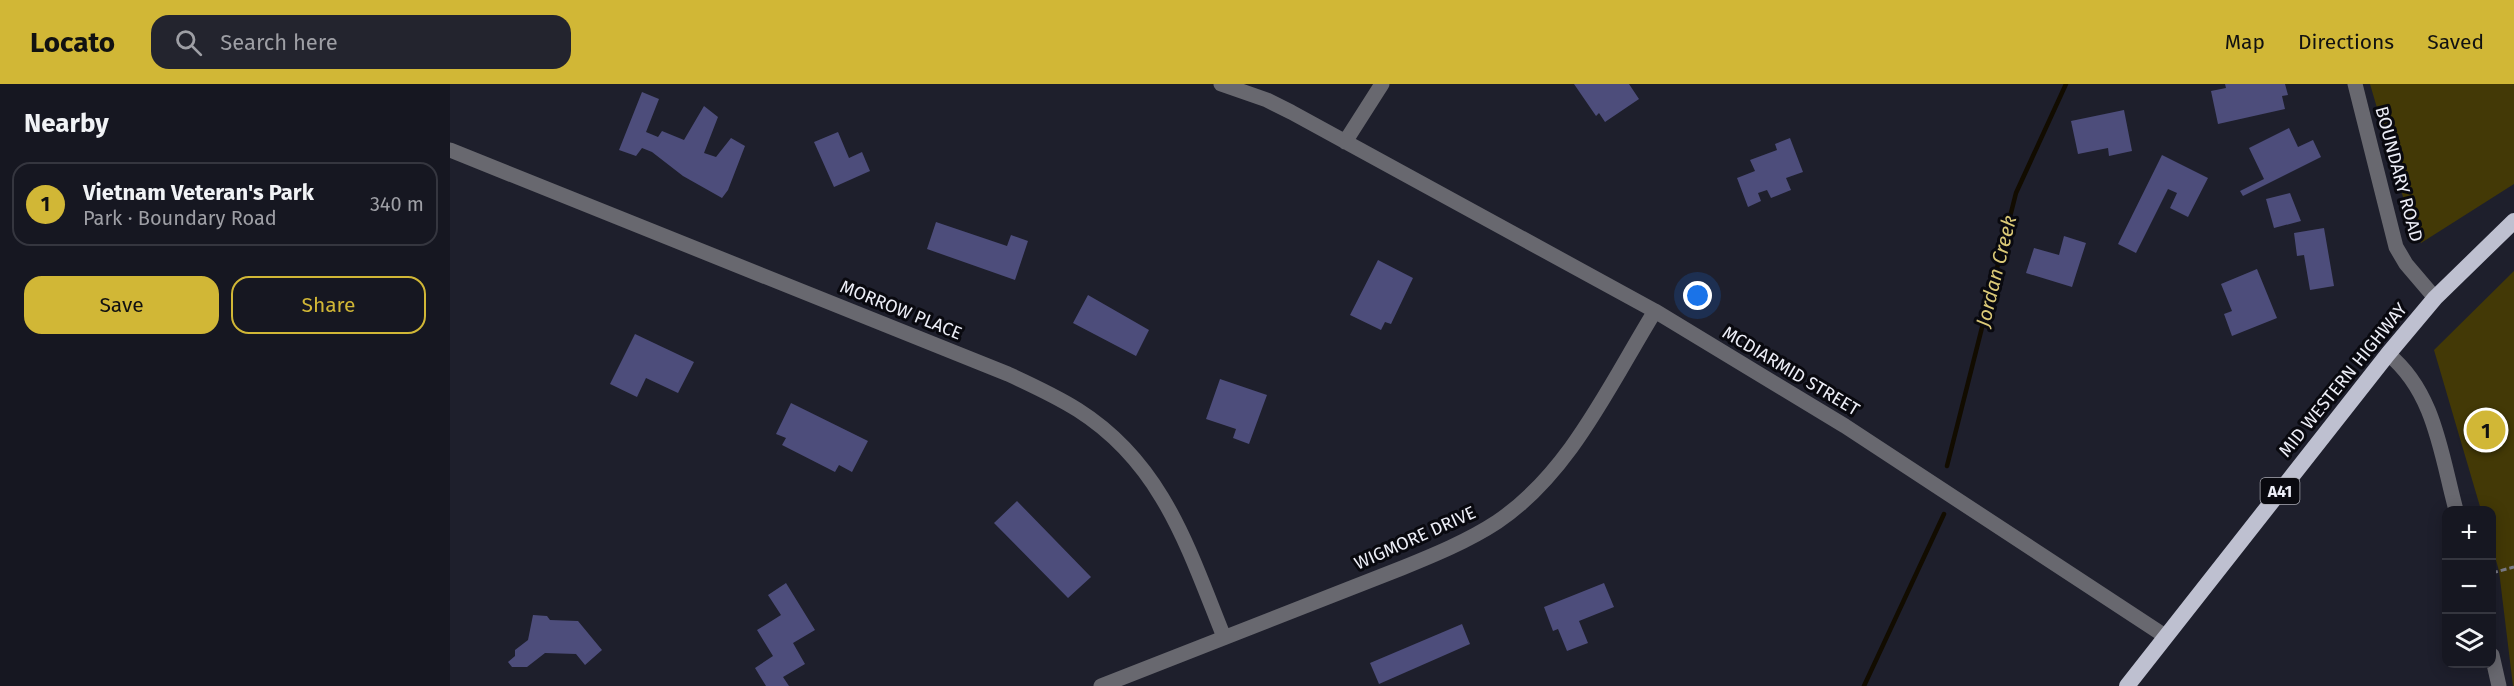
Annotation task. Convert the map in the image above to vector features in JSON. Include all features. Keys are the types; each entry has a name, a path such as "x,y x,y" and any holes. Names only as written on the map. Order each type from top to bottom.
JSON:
{"highway":[{"name":"A41","path":"2435,298 2514,221"},
{"name":"MID WESTERN HIGHWAY","path":"2127,686 2388,354 2435,298"}],"street":[{"name":"MCDIARMID STREET","path":"1221,84 1267,100 1655,311 1845,426 2165,636"},
{"path":"1345,142 1382,84"},
{"name":"BOUNDARY ROAD","path":"2355,84 2396,247 2406,264 2435,298"},
{"name":"MORROW PLACE","path":"450,150 1008,374 1079,410 1116,439 1156,484 1188,548 1224,637"},
{"name":"WIGMORE DRIVE","path":"1101,686 1402,568 1449,548 1497,522 1549,475 1572,447 1655,311"},
{"path":"2388,354 2404,368 2424,397 2455,506"},
{"path":"2495,668 2499,686"}],"path":[{"path":"2496,572 2514,567"}],"shaded area":[{"path":"2370,84 2514,84 2514,184 2421,243 2408,214"},
{"path":"2514,271 2514,686 2496,560 2496,506 2480,506 2434,350"}],"building":[{"path":"1574,84 1629,84 1639,99 1605,122 1599,113 1596,116"},
{"path":"2225,84 2285,84 2288,95 2282,96 2285,109 2218,124 2211,91 2226,88"},
{"path":"642,92 659,99 646,132 658,137 662,131 684,140 704,106 718,117 704,153 716,157 731,138 745,146 728,190 722,198 683,176 652,152 642,148 636,156 619,150"},
{"path":"2124,110 2132,151 2109,156 2108,148 2078,154 2071,121"},
{"path":"2289,128 2298,147 2313,140 2321,157 2243,196 2240,191 2264,179 2249,148"},
{"path":"838,132 849,158 862,152 870,171 834,187 814,142"},
{"path":"1790,138 1803,172 1786,178 1791,190 1771,198 1767,190 1758,193 1761,201 1748,207 1737,178 1755,171 1750,160 1777,150 1775,144"},
{"path":"2162,155 2208,178 2188,217 2170,208 2177,193 2168,189 2136,253 2118,244"},
{"path":"2290,193 2301,221 2274,228 2266,199"},
{"path":"936,222 1007,246 1011,235 1028,241 1015,280 927,249"},
{"path":"2324,228 2334,286 2310,290 2304,255 2297,256 2294,233"},
{"path":"2064,236 2086,243 2072,287 2026,273 2034,248 2059,255"},
{"path":"1378,260 1413,278 1391,324 1385,322 1381,330 1350,315"},
{"path":"2257,269 2277,318 2232,336 2224,314 2232,311 2221,284"},
{"path":"1088,295 1149,330 1136,356 1073,323"},
{"path":"635,334 694,362 678,393 646,378 637,397 610,384"},
{"path":"1220,379 1267,395 1249,444 1233,438 1236,429 1206,419"},
{"path":"791,403 868,441 852,472 839,465 835,472 782,445 786,438 776,434"},
{"path":"1017,501 1091,577 1068,598 994,523"},
{"path":"786,583 815,630 793,643 805,664 783,677 789,686 766,686 755,668 773,656 757,630 781,615 768,595"},
{"path":"1604,583 1614,607 1579,621 1588,643 1567,651 1558,629 1553,631 1544,607"},
{"path":"533,615 547,616 550,620 578,621 602,650 585,665 576,654 545,653 527,667 512,667 508,662 515,656 515,650 528,640"},
{"path":"1462,624 1470,644 1379,684 1370,663"}],"waterway":[{"name":"Jordan Creek","path":"1947,466 2016,193 2066,84"},
{"name":"Jordan Creek","path":"1864,686 1944,514"}],"place":[{"name":"Vietnam Veteran's Park","path":"2486,430"}]}
